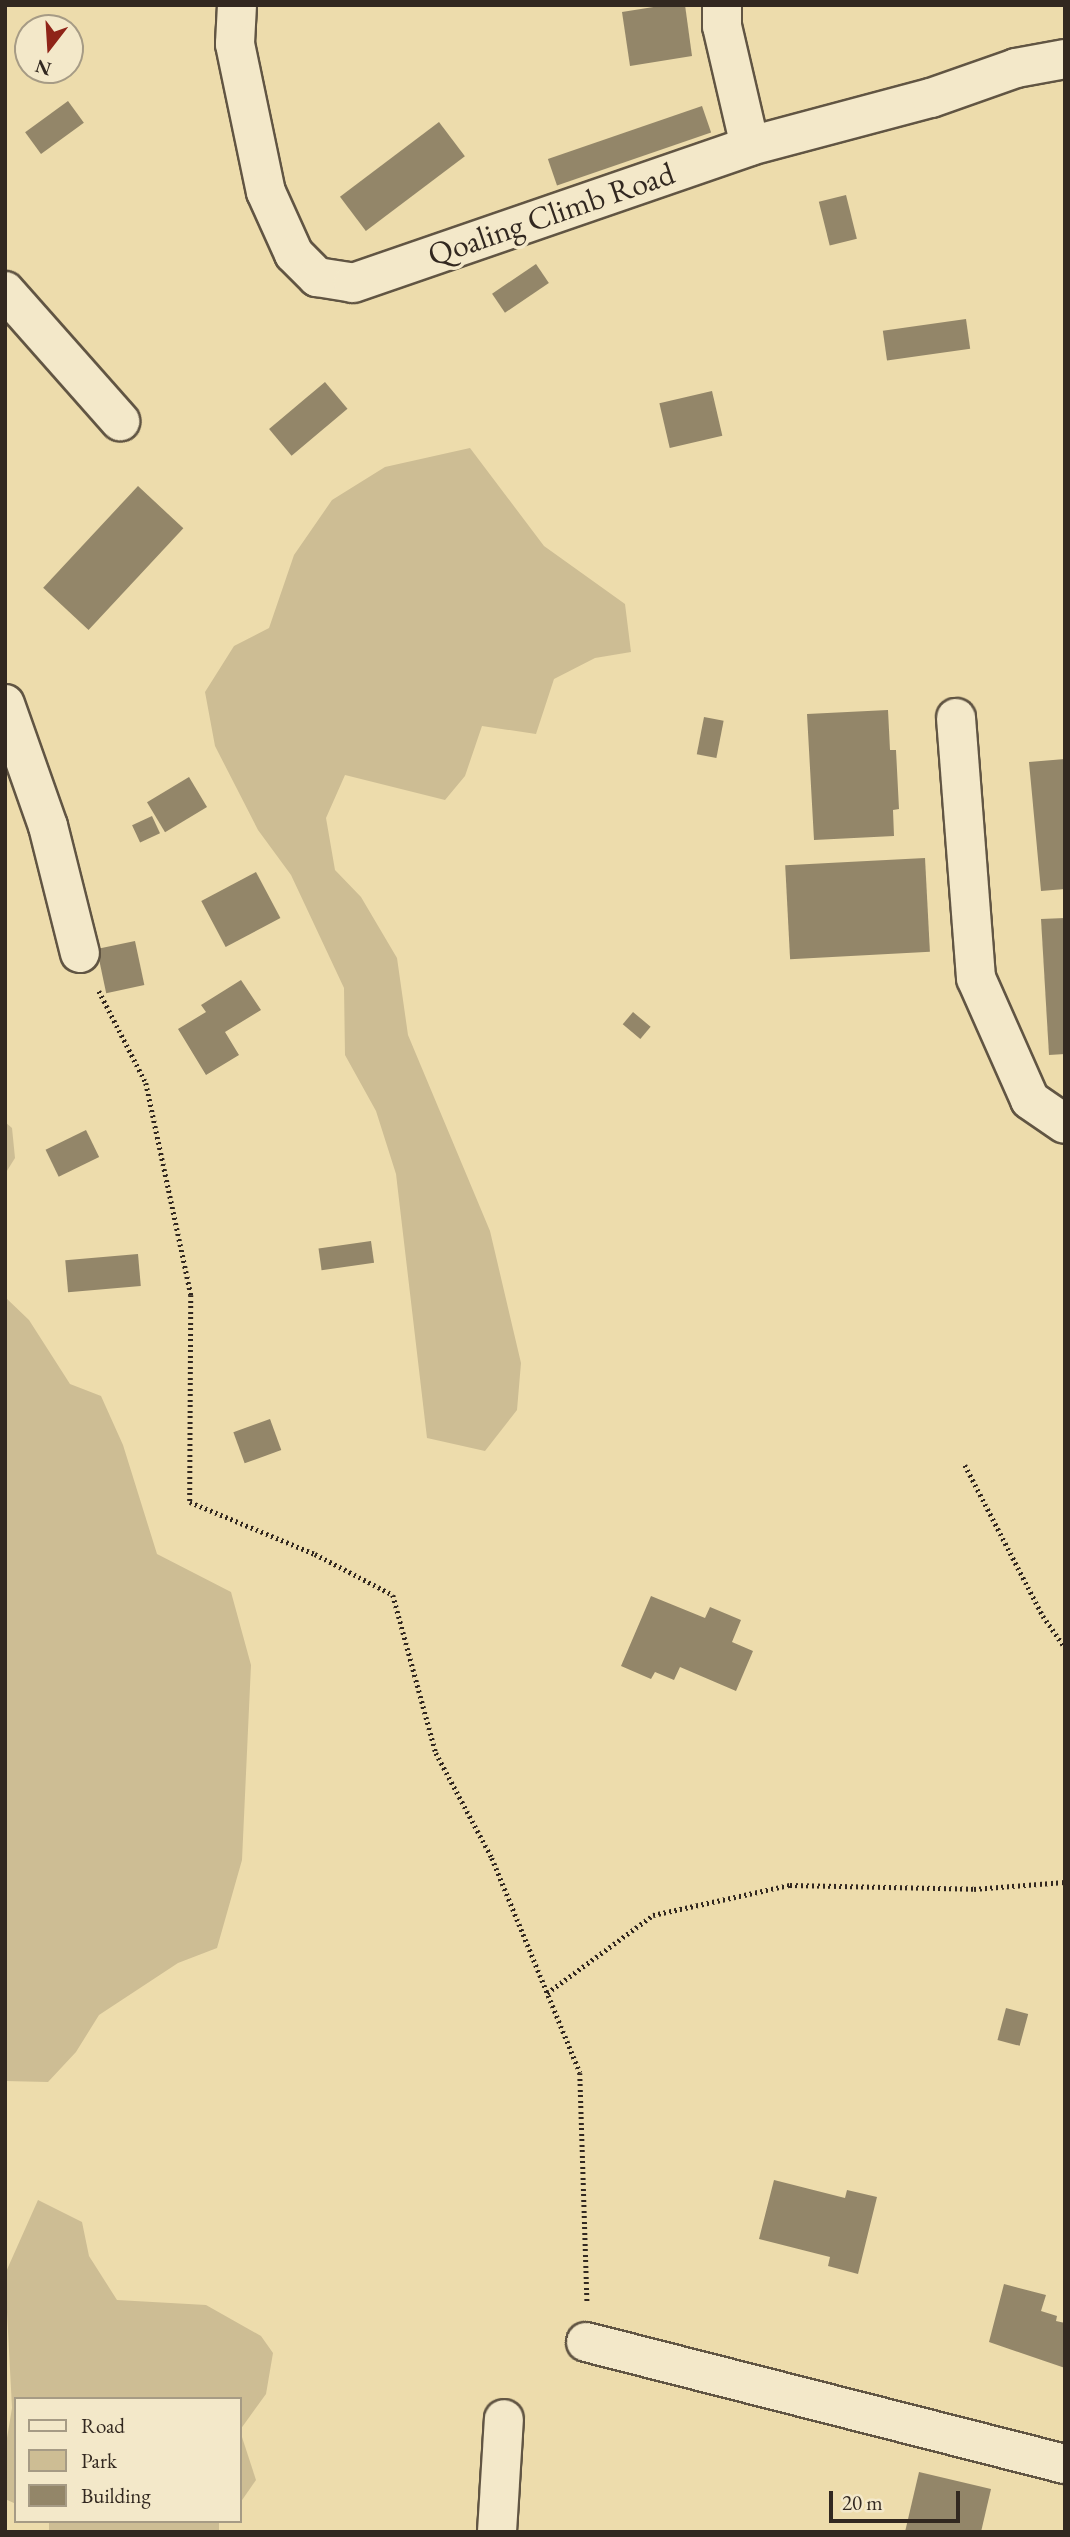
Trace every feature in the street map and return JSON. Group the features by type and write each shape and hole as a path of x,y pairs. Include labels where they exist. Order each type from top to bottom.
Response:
{"street":[{"name":"Qoaling Climb Road","path":"237,5 235,44 266,192 294,254 317,277 353,283 750,146 931,98 1016,68 1065,59"},
{"path":"722,5 722,26 750,146"},
{"path":"5,291 120,421"},
{"path":"5,704 48,826 80,953"},
{"path":"956,718 976,978 1030,1100 1065,1124"},
{"path":"586,2342 1065,2464"},
{"path":"497,2532 504,2420"}],"path":[{"path":"80,953 146,1083 191,1295 190,1502 315,1554 393,1595 436,1753 492,1858 580,2073 588,2231 586,2342"},
{"path":"965,1465 1043,1616 1065,1647"},
{"path":"547,1993 653,1915 790,1885 974,1889 1065,1882"}],"green space":[{"path":"470,448 544,546 625,604 631,652 595,658 554,679 536,734 482,726 465,776 445,800 345,775 326,818 335,870 361,897 397,958 408,1035 490,1231 521,1363 517,1410 485,1451 427,1438 396,1174 376,1111 345,1055 344,988 291,875 258,830 215,746 205,692 234,646 269,628 294,555 332,500 385,467"},
{"path":"5,1122 12,1128 15,1158 5,1174"},
{"path":"5,1297 29,1320 70,1384 101,1396 123,1445 157,1554 231,1592 251,1665 242,1860 217,1948 178,1963 99,2015 76,2052 48,2082 5,2081"},
{"path":"38,2200 82,2222 89,2256 117,2300 206,2305 261,2336 273,2353 266,2394 242,2427 242,2397 14,2397 14,2503 5,2499 5,2450 12,2408 5,2274"},
{"path":"242,2437 256,2480 242,2500"},
{"path":"49,2523 219,2523 219,2532 49,2532"}],"building":[{"path":"685,5 692,56 630,66 622,12"},
{"path":"68,101 84,123 41,154 25,132"},
{"path":"702,106 711,132 557,186 548,159"},
{"path":"439,122 465,156 366,231 340,197"},
{"path":"846,195 857,239 830,245 819,202"},
{"path":"536,264 549,283 505,313 492,294"},
{"path":"966,319 970,349 887,360 883,331"},
{"path":"325,382 347,409 292,456 269,429"},
{"path":"712,391 722,436 670,448 659,403"},
{"path":"138,486 183,528 89,630 43,588"},
{"path":"888,710 890,750 896,750 899,809 893,810 894,836 814,840 807,714"},
{"path":"704,717 724,721 716,758 697,754"},
{"path":"1065,759 1065,889 1041,891 1029,762"},
{"path":"189,777 207,807 165,832 147,802"},
{"path":"152,816 160,833 140,843 132,825"},
{"path":"925,858 930,952 790,959 785,865"},
{"path":"256,872 280,918 226,947 201,901"},
{"path":"1065,918 1065,1054 1049,1055 1041,919"},
{"path":"135,941 144,985 106,993 97,949"},
{"path":"241,980 261,1010 225,1032 239,1055 206,1075 178,1029 206,1012 201,1005"},
{"path":"633,1012 651,1027 640,1039 623,1024"},
{"path":"86,1130 99,1157 59,1177 46,1150"},
{"path":"371,1241 374,1263 322,1270 319,1248"},
{"path":"138,1254 141,1286 68,1292 65,1260"},
{"path":"270,1419 281,1450 245,1463 233,1432"},
{"path":"651,1596 705,1618 710,1607 741,1620 732,1642 753,1651 736,1691 680,1667 674,1680 655,1672 651,1679 621,1666"},
{"path":"1006,2008 1028,2014 1020,2046 997,2040"},
{"path":"774,2180 845,2198 847,2190 877,2197 858,2274 828,2266 830,2257 759,2239"},
{"path":"1004,2284 1046,2295 1041,2311 1057,2316 1056,2321 1065,2323 1065,2368 989,2342"},
{"path":"919,2472 991,2489 981,2532 905,2532"}]}
